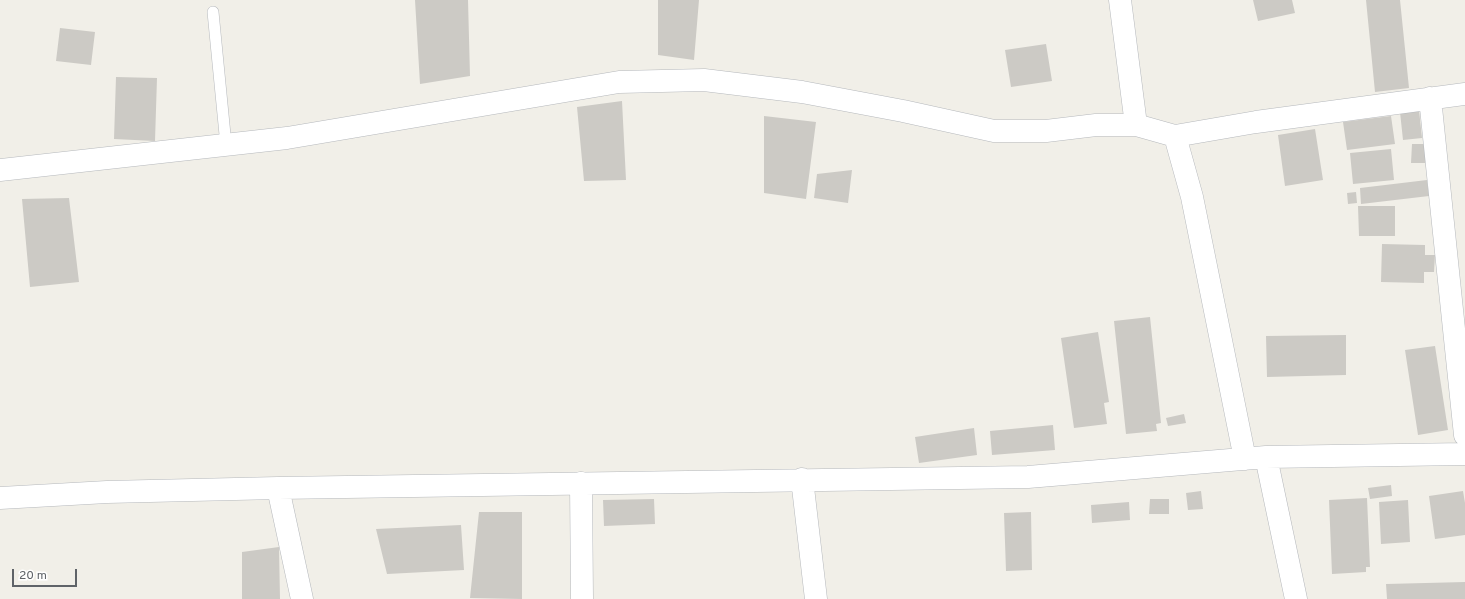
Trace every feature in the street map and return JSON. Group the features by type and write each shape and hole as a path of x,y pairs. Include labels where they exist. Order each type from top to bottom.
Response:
{"street":[{"path":"1120,0 1136,124"},
{"path":"0,170 287,138 619,82 704,80 802,92 903,111 994,131 1046,130 1096,124 1136,124 1175,136 1256,122 1465,94"},
{"path":"1430,98 1465,435"},
{"path":"1175,136 1192,197 1244,459"},
{"path":"0,498 115,492 278,488 802,479 1028,477 1266,457 1465,454"},
{"path":"1266,457 1296,599"},
{"path":"802,479 816,599"},
{"path":"581,483 582,599"},
{"path":"278,488 302,599"}],"lane":[{"path":"213,12 226,145"}],"building":[{"path":"415,0 468,0 470,76 420,84"},
{"path":"658,0 699,0 694,60 658,55"},
{"path":"1253,0 1292,0 1295,13 1258,21"},
{"path":"1366,0 1400,0 1409,88 1375,92"},
{"path":"60,28 95,32 91,65 56,61"},
{"path":"1046,44 1052,81 1011,87 1005,50"},
{"path":"116,77 157,78 155,141 114,139"},
{"path":"622,101 626,180 584,181 577,107"},
{"path":"1419,110 1422,138 1403,140 1400,112"},
{"path":"764,116 816,122 806,199 764,193"},
{"path":"1391,116 1395,144 1347,150 1343,122"},
{"path":"1315,129 1323,180 1285,186 1278,135"},
{"path":"1412,144 1425,144 1425,163 1411,163"},
{"path":"1391,149 1394,180 1353,184 1350,153"},
{"path":"852,170 848,203 814,198 817,174"},
{"path":"1427,180 1429,196 1361,204 1360,188"},
{"path":"1356,192 1357,203 1348,204 1347,193"},
{"path":"69,198 79,282 30,287 22,199"},
{"path":"1358,206 1395,206 1395,236 1359,236"},
{"path":"1382,244 1425,245 1425,255 1435,255 1434,272 1424,272 1424,283 1381,282"},
{"path":"1150,317 1161,423 1156,424 1157,431 1126,434 1114,321"},
{"path":"1098,332 1109,402 1104,403 1107,424 1074,428 1061,338"},
{"path":"1346,335 1346,375 1267,377 1266,336"},
{"path":"1435,346 1448,430 1418,435 1405,350"},
{"path":"1184,414 1186,423 1168,426 1166,418"},
{"path":"1053,425 1055,450 992,455 990,431"},
{"path":"974,428 977,455 919,463 915,437"},
{"path":"1391,485 1392,496 1370,499 1368,488"},
{"path":"1201,491 1203,509 1188,510 1186,493"},
{"path":"1463,491 1465,503 1465,535 1435,539 1429,496"},
{"path":"1367,498 1370,567 1366,567 1366,572 1332,574 1329,500"},
{"path":"654,499 655,524 604,526 603,500"},
{"path":"1150,499 1169,499 1169,514 1149,514"},
{"path":"1408,500 1410,542 1381,544 1379,502"},
{"path":"1129,502 1130,520 1092,523 1091,505"},
{"path":"479,512 522,512 522,599 470,598"},
{"path":"1031,512 1032,570 1006,571 1004,513"},
{"path":"461,525 464,570 387,574 376,529"},
{"path":"279,547 280,599 242,599 242,552"},
{"path":"1465,582 1465,599 1387,599 1386,584"}]}
